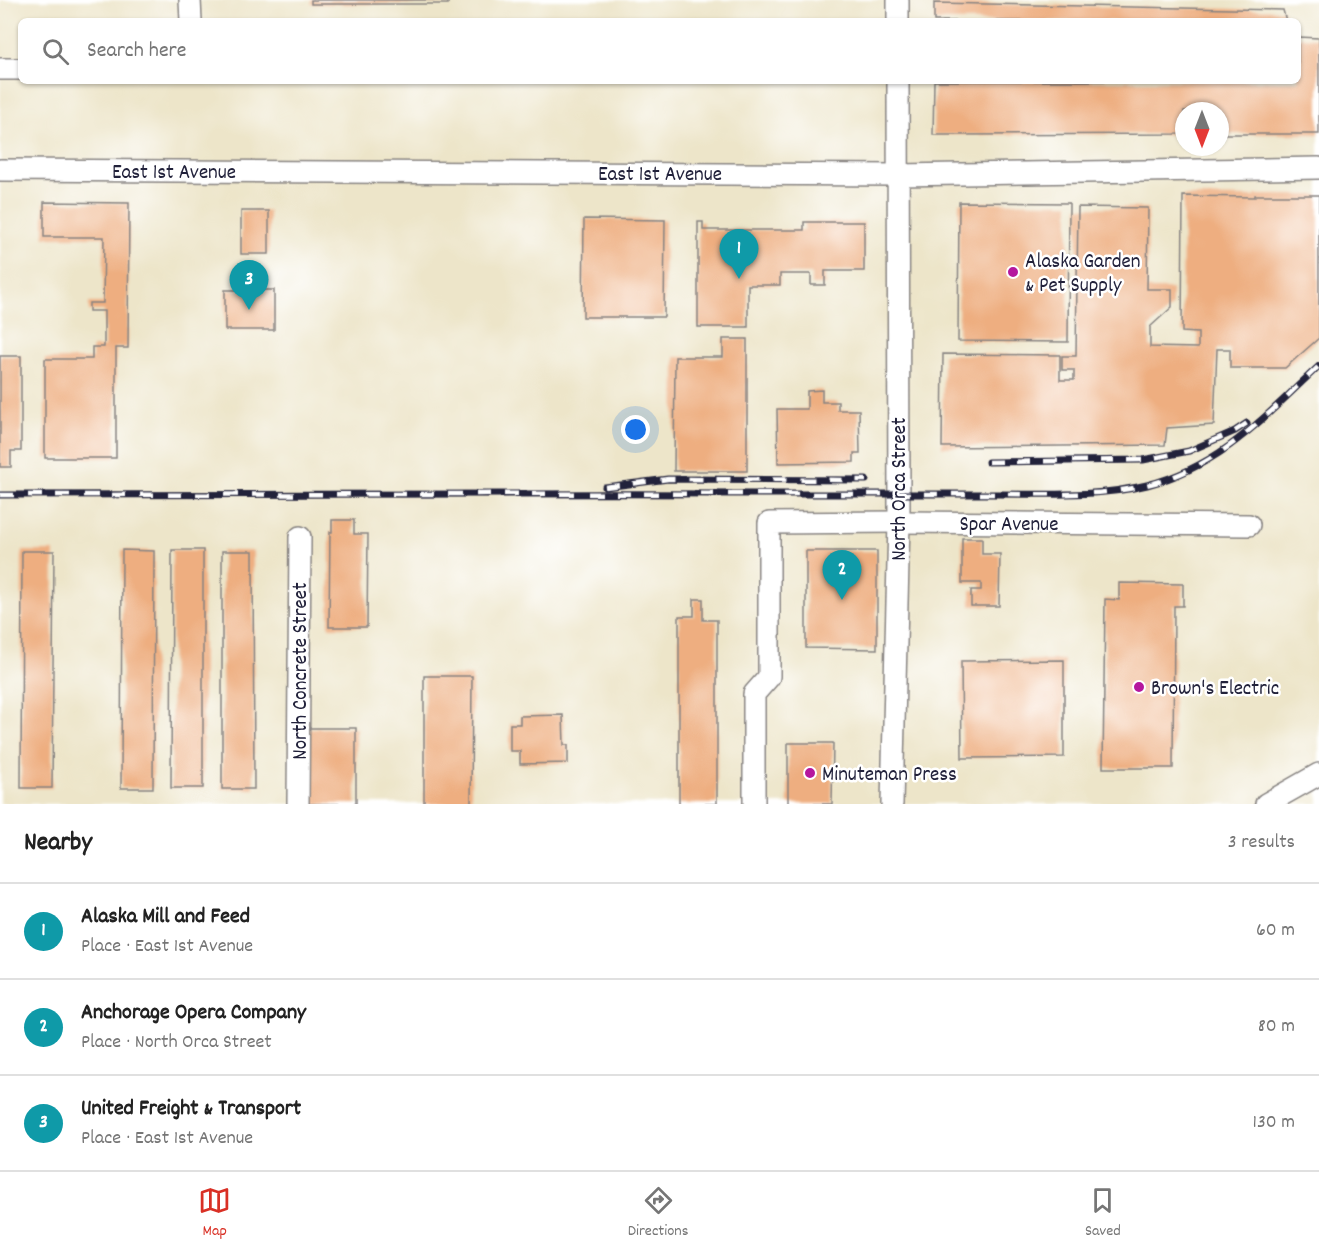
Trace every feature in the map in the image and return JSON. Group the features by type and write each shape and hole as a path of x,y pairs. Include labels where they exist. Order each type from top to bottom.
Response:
{"street":[{"path":"190,0 191,18"},
{"path":"898,0 898,18"},
{"path":"0,69 18,69"},
{"name":"North Orca Street","path":"892,804 899,522 898,84"},
{"name":"East 1st Avenue","path":"0,170 898,175 1319,168"},
{"name":"Spar Avenue","path":"754,804 754,694 769,677 769,523 1249,525"},
{"name":"North Concrete Street","path":"298,804 300,537"},
{"path":"1266,804 1319,774"}],"building":[{"path":"311,0 448,0 448,4 311,4"},
{"path":"934,3 1283,10 1285,18 934,18"},
{"path":"1301,37 1319,38 1319,134 1229,134 1229,102 1175,102 1175,134 933,135 934,84 1301,84"},
{"path":"1255,195 1319,195 1319,338 1285,368 1230,368 1230,349 1217,349 1214,425 1167,428 1165,445 942,447 943,354 1060,355 1060,380 1074,380 1074,370 1062,370 1062,356 1076,356 1078,207 1148,208 1147,289 1172,289 1172,307 1150,327 1150,347 1198,348 1198,333 1182,332 1183,196 1255,197"},
{"path":"44,202 129,203 128,348 116,348 116,458 45,458 45,359 92,359 92,347 104,347 104,311 89,311 89,303 103,303 104,237 44,237"},
{"name":"Alaska Garden & Pet Supply","path":"959,202 1069,203 1068,342 958,341"},
{"path":"241,211 269,211 269,254 241,254"},
{"path":"584,219 665,220 664,317 583,317"},
{"path":"698,222 703,222 703,230 804,230 804,222 864,222 864,271 825,271 825,285 811,285 811,274 780,274 780,285 748,285 748,327 698,327"},
{"path":"225,290 274,290 274,330 225,330"},
{"path":"723,339 747,339 747,471 674,471 675,357 723,357"},
{"path":"0,356 21,356 21,451 11,451 11,467 0,467"},
{"path":"822,390 822,402 838,402 838,410 859,410 860,453 854,453 854,462 778,463 777,409 807,409 807,391"},
{"path":"332,520 354,520 354,534 368,534 367,627 329,627"},
{"path":"962,538 982,538 982,554 1000,554 999,606 971,606 971,590 981,590 981,583 962,583"},
{"path":"122,550 154,551 153,788 121,788"},
{"path":"172,550 203,550 203,788 171,788"},
{"path":"22,551 54,551 52,788 21,788"},
{"path":"222,551 253,551 254,789 222,789"},
{"path":"806,551 877,551 877,649 806,648"},
{"name":"Brown's Electric","path":"1119,583 1183,584 1183,606 1174,606 1173,768 1103,768 1105,599 1119,600"},
{"path":"694,599 703,599 703,620 717,620 717,804 679,804 679,616 694,616"},
{"path":"1064,660 1064,757 962,758 961,661"},
{"path":"424,676 472,676 471,804 424,804"},
{"path":"563,715 564,745 568,745 568,763 520,764 520,751 510,751 510,724 520,724 520,716"},
{"path":"301,728 356,728 356,804 302,804"},
{"name":"Minuteman Press","path":"788,743 833,743 832,804 788,804"}],"railway":[{"path":"0,495 1092,493 1147,485 1198,465 1220,452 1261,421 1319,366"},
{"path":"988,462 1143,460 1189,451 1235,431 1247,423"},
{"path":"605,487 668,479 866,480"}],"place":[{"name":"Alaska Garden & Pet Supply","path":"1013,272"},
{"name":"Alaska Mill and Feed","path":"739,279"},
{"name":"United Freight & Transport","path":"249,310"},
{"name":"Anchorage Opera Company","path":"842,600"},
{"name":"Brown's Electric","path":"1139,687"},
{"name":"Minuteman Press","path":"810,773"}]}
